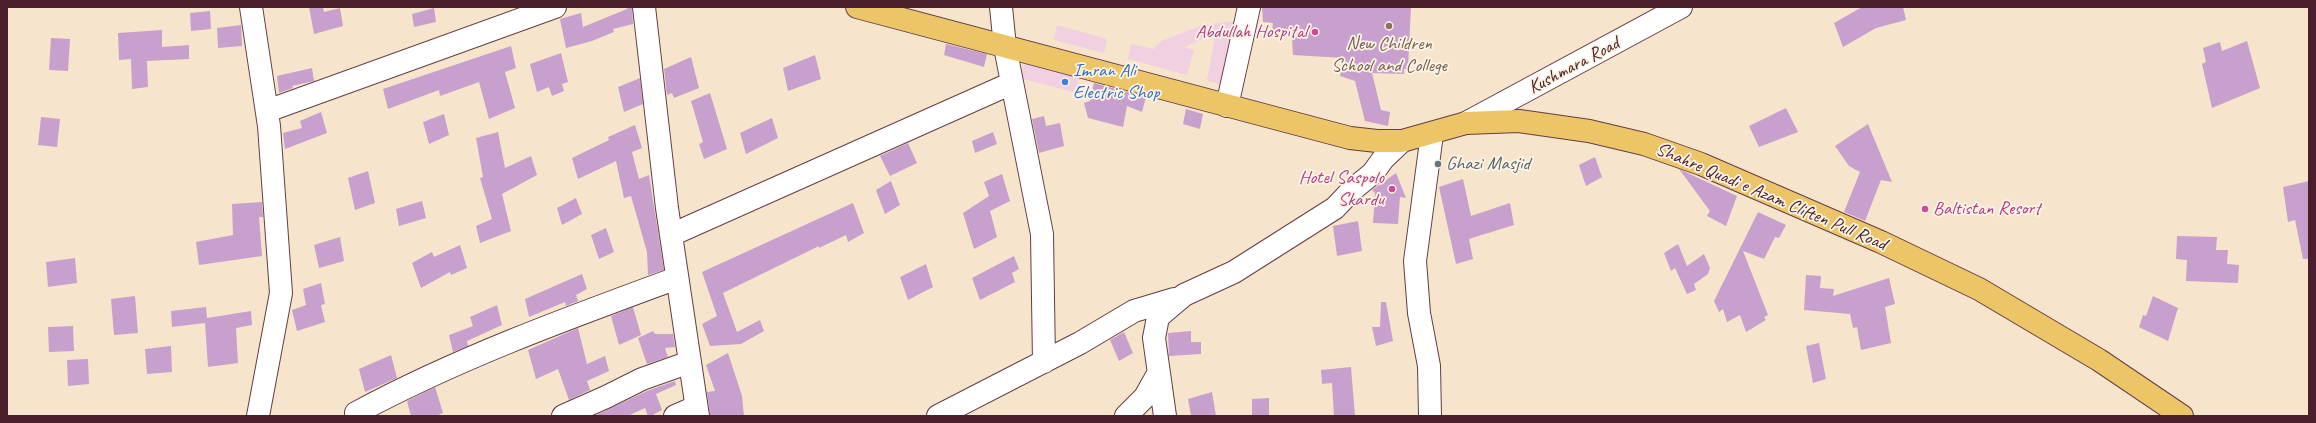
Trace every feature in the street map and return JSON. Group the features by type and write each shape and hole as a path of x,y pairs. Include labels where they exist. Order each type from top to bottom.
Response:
{"highway":[{"name":"Shahre Quadi e Azam Cliften Pull Road","path":"857,7 1350,138 1377,141 1402,141 1432,134 1466,123 1519,121 1552,124 1644,144 1701,164 1881,242 1979,289 2099,360 2182,416"}],"street":[{"path":"251,7 267,111 281,293 258,416"},
{"path":"267,111 555,7"},
{"path":"644,7 671,235 697,412 675,416"},
{"path":"1001,7 1005,47 1042,234 1044,362"},
{"path":"1227,106 1249,7"},
{"name":"Kushmara Road","path":"1466,123 1681,7"},
{"path":"671,235 1012,83"},
{"path":"1430,416 1429,366 1419,313 1415,249 1432,134"},
{"path":"938,416 1044,362 1134,311 1184,295 1234,272 1335,208 1352,190 1373,173 1383,159 1402,141"},
{"path":"356,413 395,392 477,355 677,278"},
{"path":"1165,416 1158,374 1154,326 1158,317 1184,295"},
{"path":"563,416 642,379 690,362"},
{"path":"1126,416 1145,397 1158,374"}],"shaded area":[{"path":"1235,21 1223,86 1207,80 1215,37 1205,38 1184,47 1194,50 1187,75 1128,59 1131,44 1155,49 1156,45 1164,40 1202,25"},
{"path":"1057,25 1107,39 1104,53 1054,40"},
{"path":"1024,62 1079,77 1076,93 1020,78"}],"building":[{"path":"309,7 323,7 324,12 340,8 343,26 314,34"},
{"path":"627,7 632,7 633,24 613,29 614,32 592,41 566,48 560,19 581,13 583,27 627,9"},
{"path":"1262,7 1411,7 1408,69 1404,69 1404,74 1372,73 1381,110 1390,112 1388,126 1365,121 1355,81 1340,76 1344,58 1293,55 1292,39 1285,33 1272,31 1273,23 1263,22"},
{"path":"1862,7 1903,7 1906,20 1876,28 1843,47 1834,23"},
{"path":"434,8 436,22 414,27 412,14"},
{"path":"210,11 211,29 191,31 190,13"},
{"path":"241,25 242,46 218,48 217,28"},
{"path":"162,30 162,47 189,45 189,59 147,61 148,87 132,89 131,59 119,60 118,33"},
{"path":"51,38 70,39 68,71 49,70"},
{"path":"2247,41 2260,88 2212,108 2202,64 2206,62 2203,48 2220,42 2222,51"},
{"path":"946,44 987,54 984,67 944,55"},
{"path":"511,46 516,68 505,72 515,108 489,119 479,82 440,96 439,90 388,109 383,89"},
{"path":"561,53 568,82 562,84 564,91 552,96 549,87 537,92 530,64"},
{"path":"815,55 821,79 788,91 783,68"},
{"path":"691,57 699,88 674,98 672,93 667,95 664,69"},
{"path":"312,68 314,81 292,86 293,88 279,93 277,76"},
{"path":"640,78 643,104 624,112 618,87"},
{"path":"1094,83 1146,97 1142,112 1127,106 1123,127 1088,118 1084,103 1090,101"},
{"path":"710,93 727,149 704,159 699,144 703,142 691,101"},
{"path":"1786,108 1798,132 1759,147 1749,126"},
{"path":"1186,109 1203,114 1200,129 1183,124"},
{"path":"321,112 327,133 285,149 283,133 302,128 300,121"},
{"path":"444,114 449,135 429,144 423,122"},
{"path":"1044,116 1046,126 1060,123 1064,146 1039,153 1032,119"},
{"path":"41,117 60,119 57,147 38,145"},
{"path":"772,118 778,138 746,154 740,133"},
{"path":"1868,124 1892,182 1881,180 1865,221 1844,212 1860,172 1849,166 1835,146"},
{"path":"635,125 642,148 632,152 639,179 649,175 664,270 648,275 647,252 631,196 624,198 616,161 578,179 572,158 609,140 608,137"},
{"path":"498,132 505,168 531,156 537,175 502,194 511,231 480,243 476,226 492,219 480,178 483,177 476,138"},
{"path":"993,132 997,144 975,153 972,141"},
{"path":"908,143 917,163 890,176 880,156"},
{"path":"1595,157 1602,177 1586,186 1579,165"},
{"path":"1679,169 1737,196 1726,226 1707,216 1710,211"},
{"path":"368,171 375,203 355,210 348,178"},
{"path":"1396,173 1406,198 1400,197 1398,224 1373,223 1375,193 1372,190"},
{"path":"1002,174 1010,201 990,211 997,237 974,249 963,213 989,196 984,182"},
{"path":"1463,179 1471,216 1510,203 1514,225 1469,239 1473,259 1456,264 1439,187"},
{"path":"891,181 900,205 885,214 876,190"},
{"path":"2309,181 2309,259 2303,259 2295,220 2288,222 2283,187"},
{"path":"576,198 582,214 562,225 557,208"},
{"path":"422,201 426,218 399,226 396,209"},
{"path":"262,202 263,217 259,217 262,256 199,265 196,242 233,235 232,204"},
{"path":"853,203 864,233 848,242 846,235 819,248 819,246 723,293 737,332 760,320 764,331 741,344 710,346 702,324 717,316 702,272"},
{"path":"1758,212 1786,225 1779,238 1775,237 1764,259 1743,251 1768,315 1764,317 1766,320 1746,332 1740,315 1727,322 1723,309 1719,312 1714,301"},
{"path":"1358,221 1362,251 1337,256 1333,226"},
{"path":"606,228 614,252 599,259 591,235"},
{"path":"2177,236 2217,237 2216,250 2228,250 2227,264 2239,265 2238,283 2186,281 2187,260 2176,259"},
{"path":"340,237 344,261 319,268 314,245"},
{"path":"1678,244 1687,266 1704,254 1710,268 1708,274 1694,284 1696,290 1687,294 1675,268 1671,271 1664,253"},
{"path":"460,245 467,268 451,275 450,272 421,288 412,263 432,252 434,257"},
{"path":"1014,256 1019,269 1012,273 1015,282 980,300 972,278"},
{"path":"75,258 77,283 48,287 46,262"},
{"path":"926,264 933,287 908,300 900,277"},
{"path":"582,274 587,289 576,295 578,301 566,306 565,302 529,317 525,299"},
{"path":"1806,275 1821,276 1820,288 1834,289 1833,296 1889,278 1895,304 1885,307 1891,343 1861,350 1857,327 1853,328 1850,314 1804,310"},
{"path":"321,283 325,304 321,305 325,322 297,331 292,310 306,305 303,289"},
{"path":"135,296 138,333 114,335 111,299"},
{"path":"2153,296 2178,308 2168,341 2139,327 2143,315 2146,316"},
{"path":"1381,302 1386,302 1393,341 1376,346 1372,327 1380,327"},
{"path":"497,305 502,325 467,341 468,346 453,352 449,335 473,326 470,317"},
{"path":"206,307 207,318 251,311 252,325 236,328 238,363 208,367 205,323 172,327 171,311"},
{"path":"633,307 641,335 619,345 611,316"},
{"path":"73,326 74,351 49,352 48,327"},
{"path":"578,328 587,364 605,356 609,371 587,381 590,390 569,400 558,369 536,379 528,350"},
{"path":"653,331 655,334 673,334 675,347 665,348 668,357 647,364 638,338"},
{"path":"1191,331 1191,342 1201,342 1201,354 1169,356 1168,333"},
{"path":"1124,332 1133,353 1119,361 1110,340"},
{"path":"1819,343 1826,379 1813,383 1806,346"},
{"path":"171,346 172,372 147,374 145,349"},
{"path":"728,353 742,396 744,416 710,416 707,392 715,391 706,365"},
{"path":"391,355 397,378 365,392 359,369"},
{"path":"88,359 89,384 68,386 67,360"},
{"path":"1351,367 1355,416 1334,416 1332,383 1322,384 1321,370"},
{"path":"675,381 676,385 656,394 662,410 651,416 648,416 645,408 628,416 594,416 647,391"},
{"path":"435,387 443,413 436,416 411,416 407,401"},
{"path":"1212,392 1216,416 1191,416 1188,399"},
{"path":"1269,398 1269,416 1252,416 1252,399"}],"place":[{"name":"New Children School and College","path":"1389,26"},
{"name":"Abdullah Hospital","path":"1315,32"},
{"name":"Imran Ali Electric Shop","path":"1065,82"},
{"name":"Ghazi Masjid","path":"1438,164"},
{"name":"Hotel Saspolo Skardu","path":"1392,189"},
{"name":"Baltistan Resort","path":"1925,209"}]}
